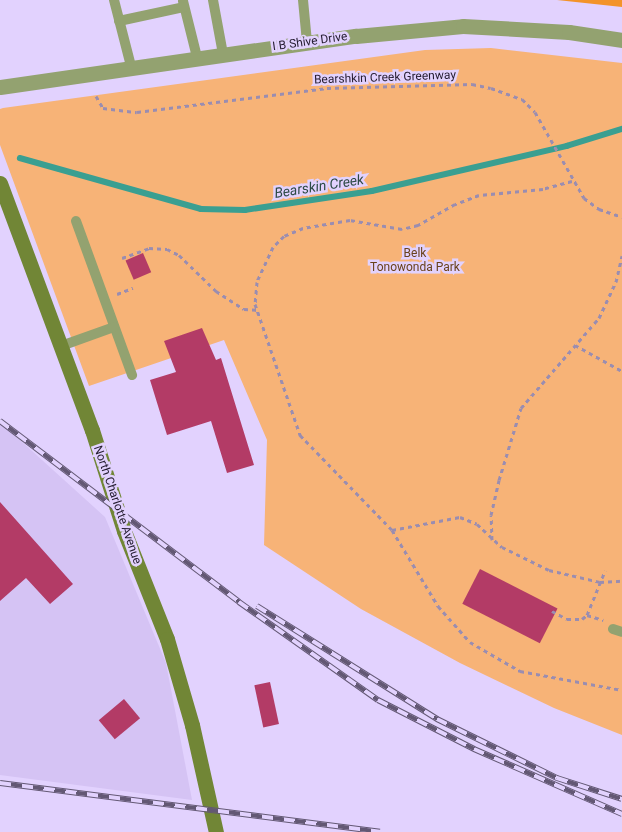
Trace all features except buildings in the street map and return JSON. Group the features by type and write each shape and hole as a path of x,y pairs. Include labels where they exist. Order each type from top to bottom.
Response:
{"main road":[{"name":"North Charlotte Avenue","path":"0,183 60,346 124,530 167,639 192,725 216,832"}],"street":[{"name":"I B Shive Drive","path":"0,87 131,66 307,42 463,26 518,28 622,40"}],"lane":[{"path":"114,0 131,66"},
{"path":"213,0 223,54"},
{"path":"303,0 307,42"},
{"path":"119,21 183,3 197,57"},
{"path":"76,221 132,375"},
{"path":"60,346 114,326"}],"path":[{"name":"Bearshkin Creek Greenway","path":"96,96 103,108 137,112 327,88 472,84 507,92 522,99 535,112 564,168 584,198 599,209 622,216"},
{"path":"572,181 543,189 479,194 455,204 418,225 402,229 350,220 303,228 284,236 273,247 257,282 256,310 300,435 392,530 438,606 470,642 520,670 622,690"},
{"path":"122,258 149,248 167,249 179,255 216,291 244,309 256,310"},
{"path":"492,540 491,515 499,480 521,408 576,346 607,305 622,256"},
{"path":"576,346 622,371"},
{"path":"392,530 460,517 477,524 492,540 549,570 600,582 622,581"},
{"path":"552,611 568,619 582,619 587,615 605,571"}],"shaded area":[{"path":"557,0 622,0 622,7"},
{"path":"0,422 105,517 166,663 192,800 0,775"}],"green space":[{"name":"Belk Tonowonda Park","path":"491,48 622,63 622,735 554,708 460,663 361,609 264,545 267,440 224,340 89,386 0,145 0,109 3,108 425,50"}],"waterway":[{"name":"Bearskin Creek","path":"20,158 201,209 245,210 372,191 567,146 622,129"}],"railway":[{"path":"0,421 239,602 378,700 474,749 622,814"},
{"path":"257,606 437,719 557,778 622,799"},
{"path":"0,783 380,832"}]}
